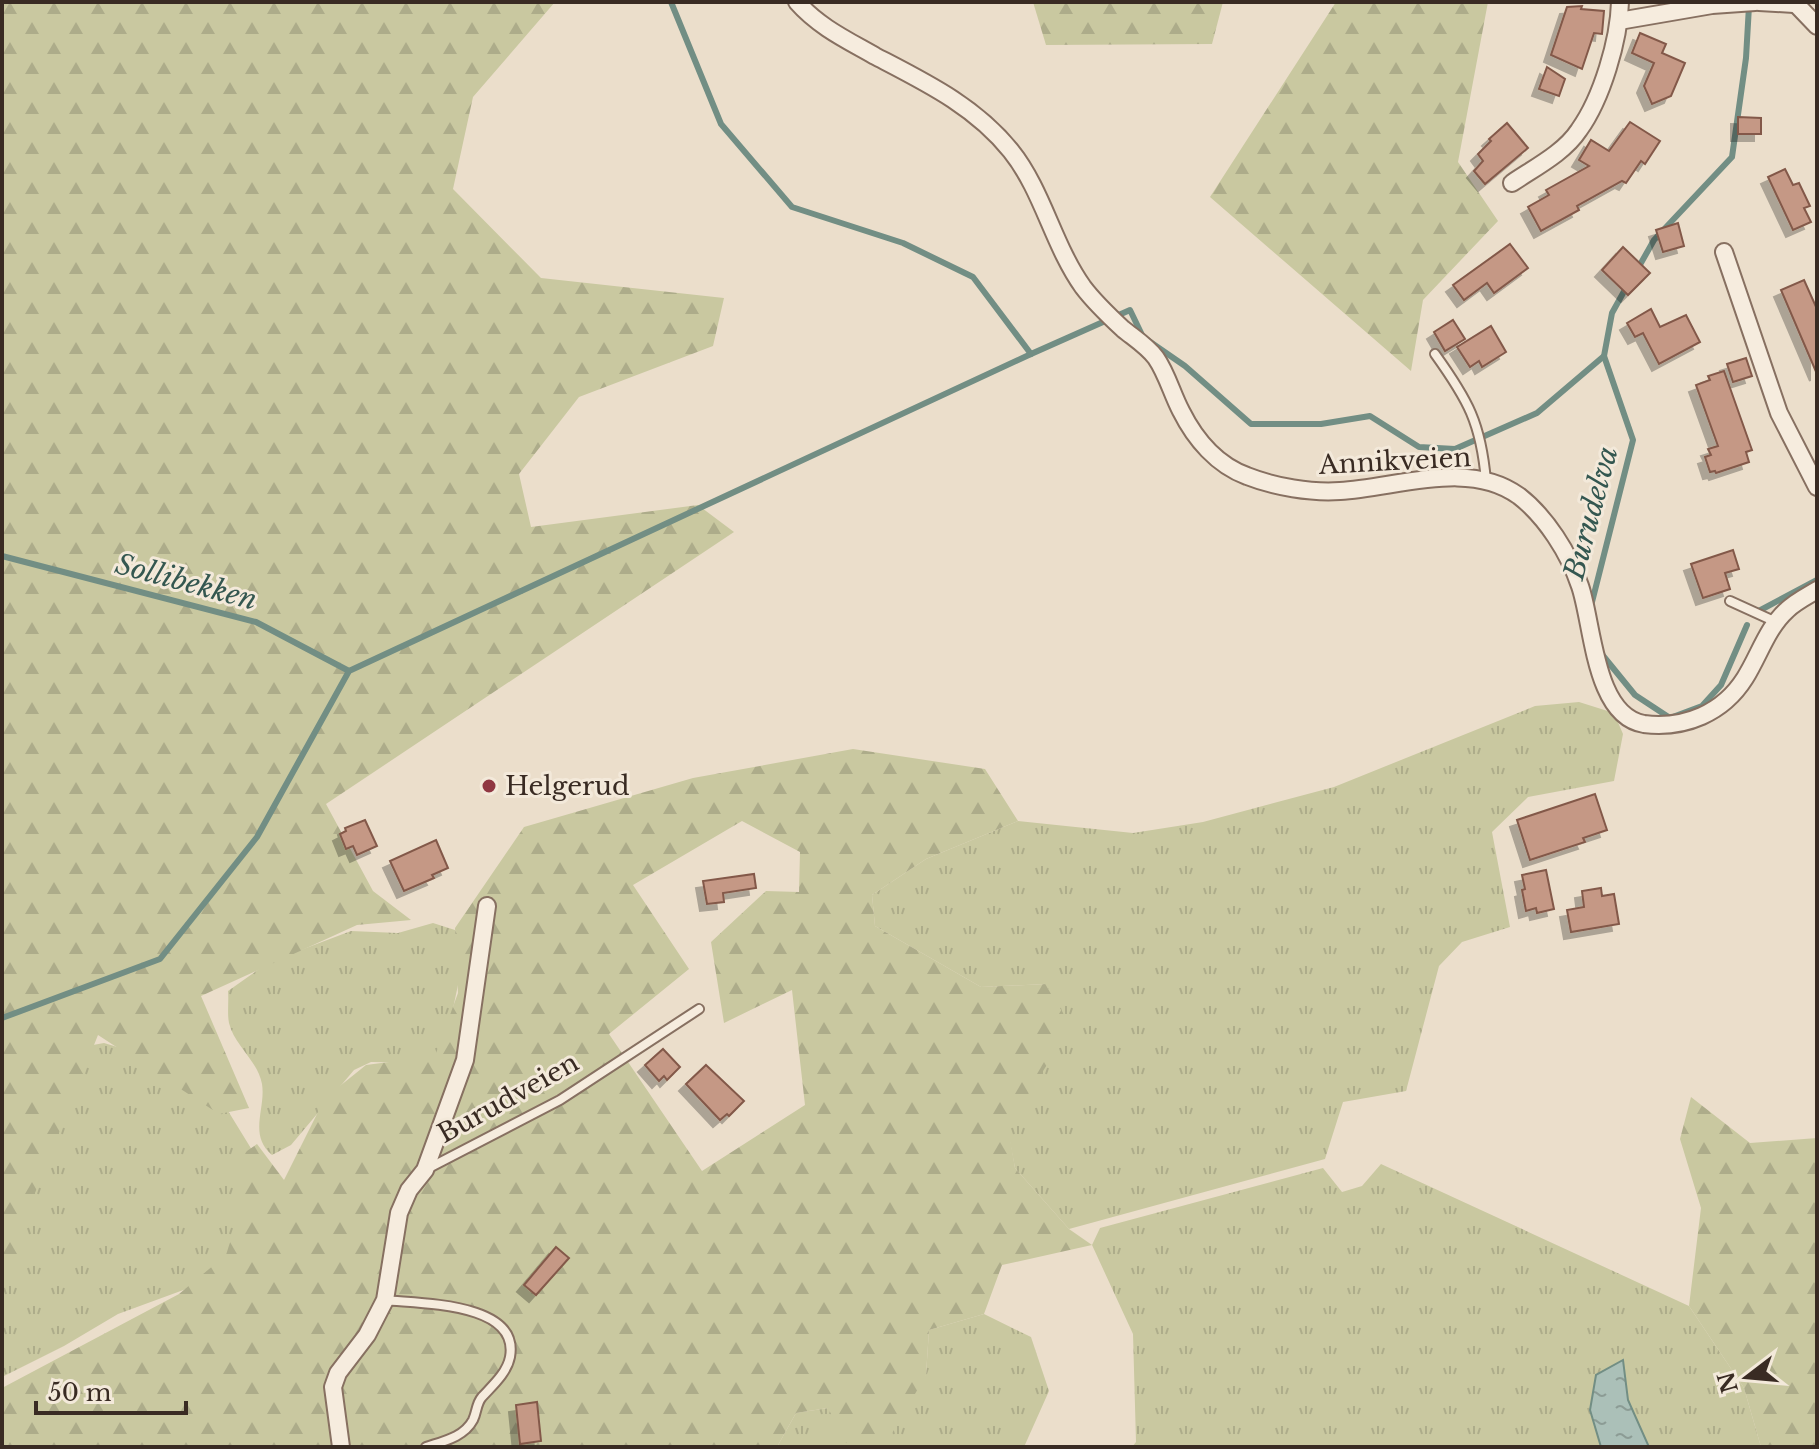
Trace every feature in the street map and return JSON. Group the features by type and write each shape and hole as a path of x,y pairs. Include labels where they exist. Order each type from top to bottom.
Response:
{"street":[{"name":"Annikveien","path":"797,2 833,33 946,93 993,130 1014,154 1029,179 1064,255 1082,285 1100,307 1154,356 1194,433 1215,458 1246,476 1292,488 1338,492 1440,479 1486,481 1520,497 1558,541 1572,566 1581,588 1603,681 1615,705 1626,716 1639,723 1664,725 1702,716 1720,706 1745,678 1785,611 1817,590"},
{"path":"1512,183 1563,147 1579,131 1599,93 1619,21 1620,2"},
{"path":"1619,21 1712,5 1757,2 1794,3 1817,26"},
{"path":"1724,252 1779,413 1817,487"},
{"name":"Burudveien","path":"341,1447 333,1387 338,1373 367,1335 385,1300 399,1213 409,1190 425,1170 465,1060 487,906"}],"lane":[{"path":"1435,354 1464,395 1477,427 1486,481"},
{"path":"1730,601 1776,622"},
{"name":"Burudveien","path":"425,1170 560,1100 699,1009"},
{"path":"385,1300 464,1310 493,1318 505,1329 509,1338 510,1358 498,1380 478,1401 475,1417 468,1428 454,1438 426,1447"}],"green space":[{"path":"2,2 555,2 473,97 453,189 541,278 724,298 713,346 579,397 519,474 531,527 698,505 734,532 326,804 373,891 411,920 357,925 201,996 249,1108 219,1114 98,1035 23,1223 22,1250 2,1266"},
{"path":"1033,2 1223,2 1212,44 1046,45"},
{"path":"1336,2 1488,2 1458,162 1498,221 1423,300 1411,371 1210,197"},
{"path":"1579,702 1614,713 1623,734 1614,781 1528,797 1492,832 1510,927 1462,942 1439,966 1406,1091 1343,1102 1325,1159 1069,1229 1015,1168 1007,1126 1046,984 981,987 875,926 872,895 926,859 1018,821 1133,833 1203,822 1334,787 1535,706"},
{"path":"853,749 985,769 1018,821 926,859 872,895 875,926 981,987 1046,984 1071,1027 1008,1126 1015,1168 1069,1229 1092,1245 1002,1265 984,1314 929,1330 926,1375 884,1447 846,1443 828,1408 796,1413 777,1447 2,1447 2,1388 179,1294 226,1255 238,1217 244,1153 257,1144 284,1180 325,1098 366,1065 435,1056 458,993 455,928 524,827 693,778","holes":["742,821 800,852 799,892 766,891 711,942 724,1023 792,990 805,1105 702,1171 609,1034 689,969 633,885"]},
{"path":"433,923 455,930 462,966 444,1051 428,1063 371,1062 354,1070 291,1145 272,1155 265,1147 259,1130 263,1093 260,1076 232,1031 228,1019 228,991 269,962 351,931 398,933"},
{"path":"104,1043 154,1058 225,1106 257,1158 249,1235 208,1281 118,1314 2,1377 2,1235 65,1050"},
{"path":"1691,1097 1750,1143 1817,1138 1817,1447 1761,1447 1744,1388 1689,1306 1701,1208 1680,1139"},
{"path":"1381,1164 1689,1306 1744,1388 1761,1447 1649,1447 1628,1400 1623,1361 1590,1410 1601,1447 1132,1447 1136,1442 1133,1334 1092,1245 1100,1228 1323,1168 1342,1192 1362,1186"},
{"path":"984,1314 1031,1337 1049,1391 1024,1447 777,1447 796,1413 828,1408 926,1375 929,1330"}],"water":[{"path":"1623,1360 1628,1400 1649,1447 1601,1447 1590,1410 1596,1375"}],"building":[{"path":"1582,6 1581,9 1604,11 1602,34 1594,33 1582,69 1551,55 1567,7"},
{"path":"1640,33 1666,44 1662,53 1685,63 1671,96 1652,104 1644,86 1654,63 1632,53"},
{"path":"1547,67 1565,79 1559,96 1539,89"},
{"path":"1738,117 1761,118 1761,134 1738,134"},
{"path":"1630,122 1660,141 1645,164 1641,161 1626,183 1622,181 1577,206 1579,210 1541,231 1528,207 1549,195 1546,190 1589,166 1579,160 1591,140 1609,151"},
{"path":"1507,123 1528,148 1485,184 1474,171 1483,161 1478,154"},
{"path":"1785,169 1793,185 1799,183 1810,206 1804,208 1811,222 1793,230 1768,177"},
{"path":"1678,223 1684,246 1663,252 1656,230"},
{"path":"1510,244 1528,268 1494,293 1487,283 1464,300 1453,285"},
{"path":"1623,247 1650,273 1628,295 1602,270"},
{"path":"1804,280 1817,309 1817,374 1781,290"},
{"path":"1651,309 1660,327 1686,315 1700,342 1659,364 1643,333 1635,337 1627,323"},
{"path":"1453,320 1465,339 1445,351 1434,332"},
{"path":"1491,326 1506,352 1482,367 1479,361 1470,367 1457,347"},
{"path":"1746,358 1752,376 1733,382 1727,364"},
{"path":"1724,371 1752,450 1746,452 1749,462 1716,473 1710,472 1705,457 1711,455 1708,449 1718,446 1696,385 1710,380 1708,376"},
{"path":"1733,550 1739,569 1725,573 1730,589 1703,598 1691,564"},
{"path":"1595,794 1607,830 1583,838 1585,842 1530,860 1517,820"},
{"path":"365,820 377,846 357,855 353,846 346,849 340,834 346,831 345,828"},
{"path":"436,840 448,868 404,891 390,861"},
{"path":"1546,870 1554,909 1537,913 1536,908 1526,911 1522,875"},
{"path":"754,874 756,888 723,893 724,902 707,904 703,881"},
{"path":"1601,888 1602,896 1614,894 1619,924 1571,932 1567,910 1584,907 1582,891"},
{"path":"663,1049 680,1067 667,1080 664,1076 659,1081 645,1065"},
{"path":"706,1065 744,1101 729,1116 727,1114 720,1120 686,1084"},
{"path":"556,1247 569,1258 536,1295 524,1285"},
{"path":"537,1402 541,1441 520,1444 516,1405"}],"waterway":[{"path":"671,2 721,124 792,207 903,243 973,277 1031,354"},
{"path":"1637,270 1654,240 1732,157 1746,58 1749,6"},
{"path":"2,1018 160,959 257,837 349,671 1031,354 1130,310 1143,337 1185,366 1251,424 1321,424 1370,416 1419,447 1455,449 1537,413 1604,356 1612,313 1627,286"},
{"name":"Burudelva","path":"1592,602 1633,440 1604,356"},
{"name":"Sollibekken","path":"2,556 256,622 349,671"},
{"name":"Burudelva","path":"1755,613 1817,580"},
{"name":"Burudelva","path":"1600,652 1635,695 1670,718 1702,706 1721,685 1747,625"}],"place":[{"name":"Helgerud","path":"489,786"}]}
